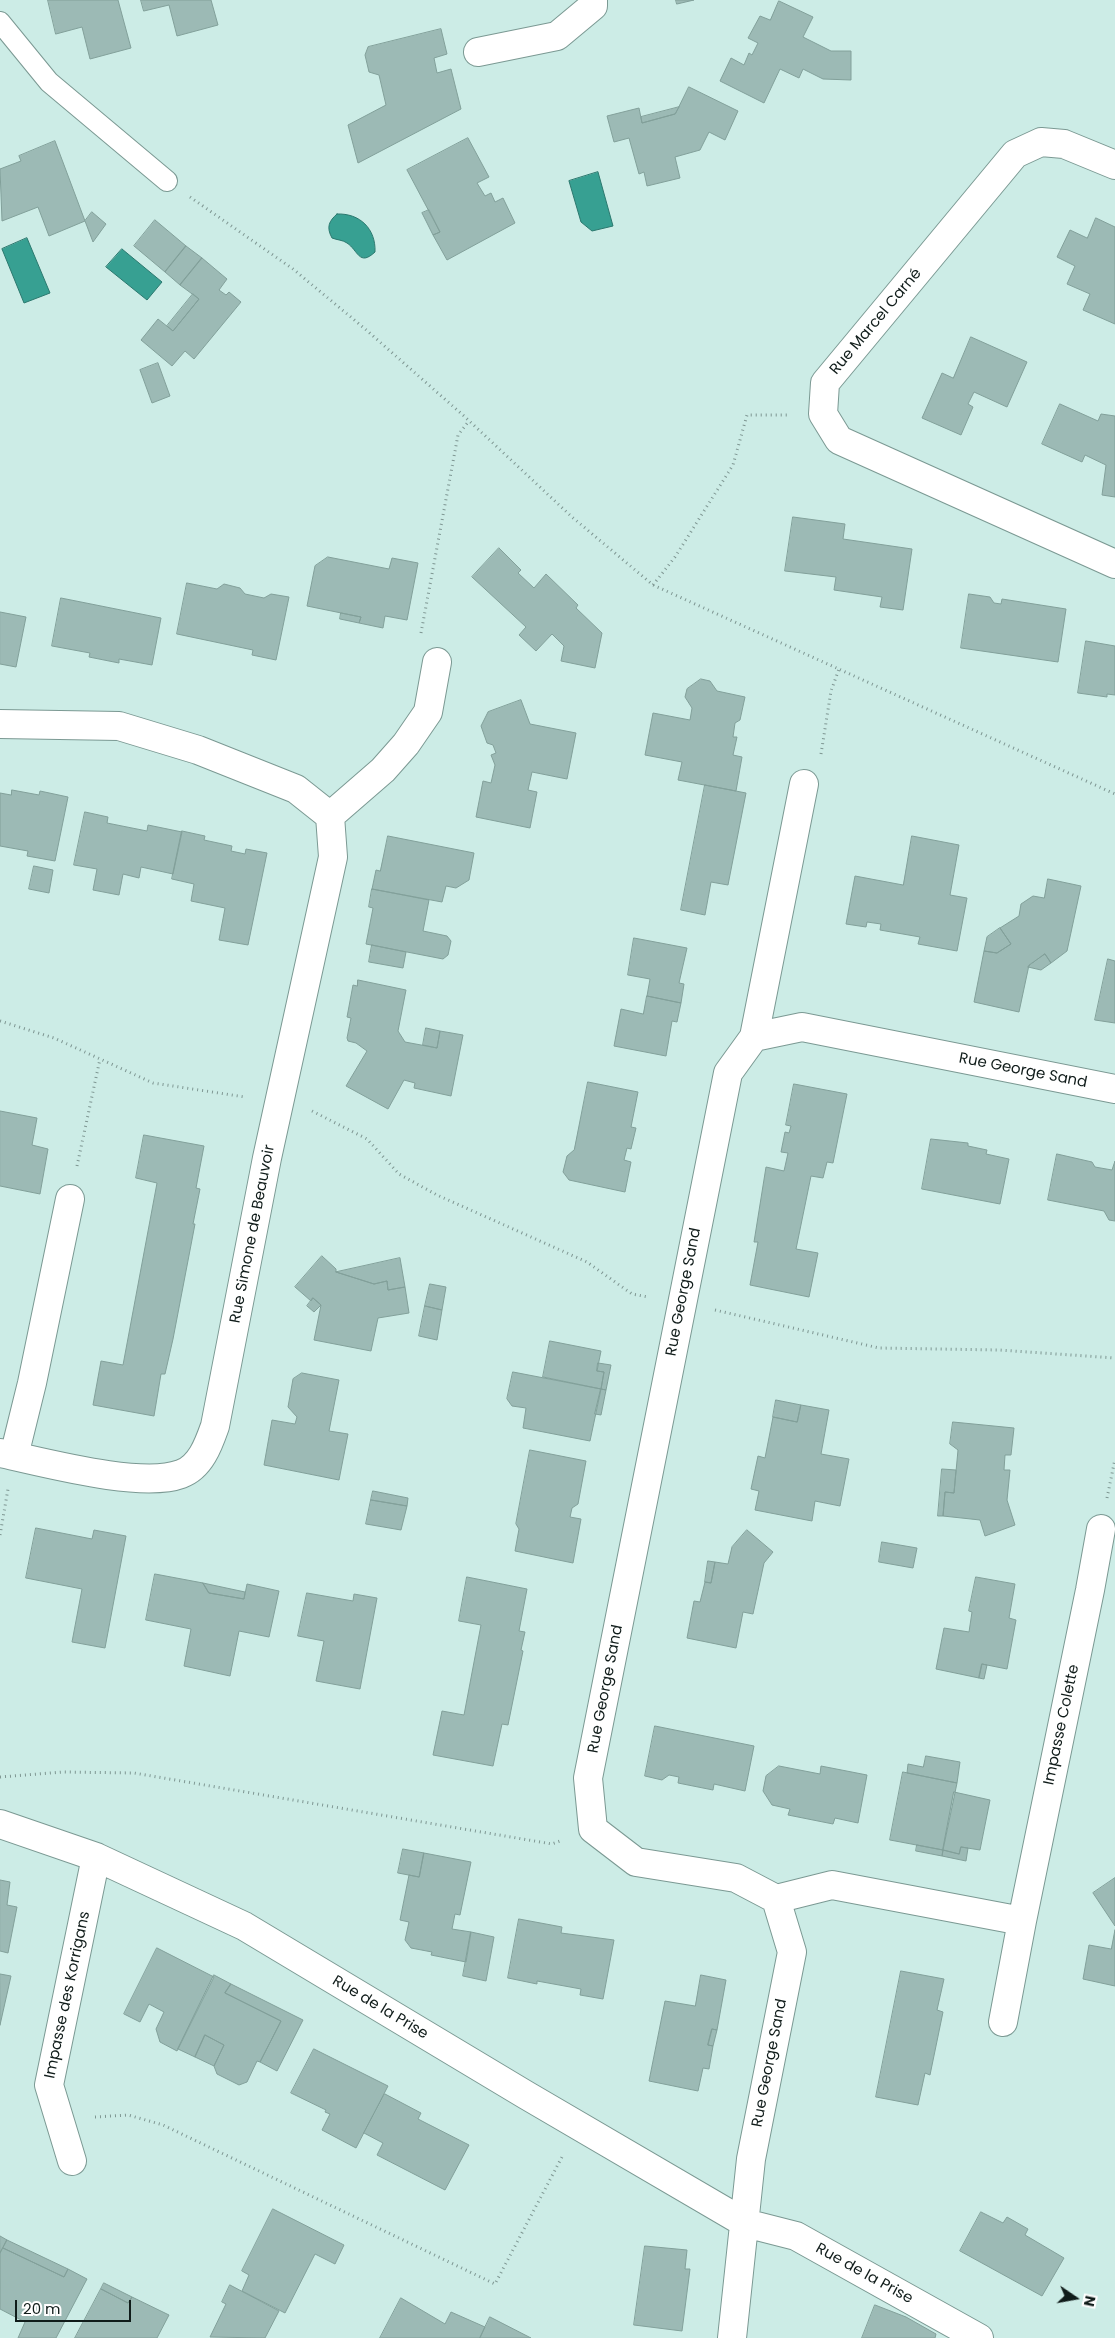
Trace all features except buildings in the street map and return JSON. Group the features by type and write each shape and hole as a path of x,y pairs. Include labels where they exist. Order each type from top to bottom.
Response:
{"street":[{"path":"478,52 557,36 593,6 593,0"},
{"name":"Rue Marcel Carné","path":"822,414 825,383 1015,154 1041,142 1064,144 1115,165"},
{"path":"822,414 839,440 1115,564"},
{"path":"0,724 119,726 198,750 296,789 330,816 383,770 406,744 428,712 437,662"},
{"name":"Rue George Sand","path":"594,1829 588,1778 728,1074 754,1038 804,784"},
{"name":"Rue Simone de Beauvoir","path":"7,1455 109,1475 153,1478 182,1474 204,1455 215,1426 280,1101 333,857 330,816"},
{"name":"Rue George Sand","path":"754,1038 802,1027 1115,1089"},
{"path":"7,1455 32,1384 70,1199"},
{"name":"Impasse Colette","path":"1003,2022 1101,1529"},
{"name":"Rue de la Prise","path":"0,1824 96,1857 244,1926 745,2223 796,2236 979,2338"},
{"path":"594,1829 636,1862 736,1878 776,1899 832,1885 1022,1921"},
{"name":"Impasse des Korrigans","path":"72,2161 48,2085 96,1857"},
{"name":"Rue George Sand","path":"745,2223 751,2159 792,1952 776,1899"},
{"path":"732,2338 745,2223"}],"lane":[{"path":"0,22 49,82 167,181"}],"path":[{"path":"167,181 293,269 364,328 469,421 572,517 653,585 1115,794"},
{"path":"653,585 675,557 733,465 747,415 822,414"},
{"path":"437,662 418,648 458,436 469,421"},
{"path":"804,784 818,772 831,691 839,669"},
{"path":"0,1020 54,1038 153,1084 299,1105 367,1139 399,1174 462,1208 587,1262 632,1294 682,1303 879,1348 999,1350 1115,1358"},
{"path":"70,1199 100,1059"},
{"path":"0,1535 7,1455"},
{"path":"0,1777 63,1772 134,1773 552,1844 594,1829"},
{"path":"59,2119 128,2115 163,2125 495,2284 579,2126"}],"shaded area":[{"path":"598,172 613,226 592,231 581,222 569,181"},
{"path":"337,214 353,216 365,224 373,236 375,252 370,256 362,258 344,241 332,238 329,224"},
{"path":"27,238 50,293 24,303 2,249"},
{"path":"122,249 162,282 147,300 106,267"}]}
